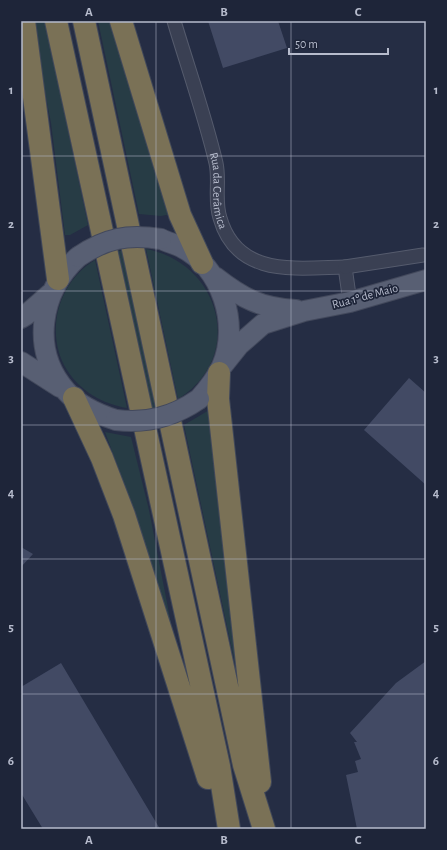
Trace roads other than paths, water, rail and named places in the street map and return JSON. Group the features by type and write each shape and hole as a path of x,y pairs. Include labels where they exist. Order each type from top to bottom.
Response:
{"highway":[{"path":"24,21 54,286"},
{"path":"56,21 215,750 229,829"},
{"path":"84,21 244,765 265,829"},
{"path":"121,21 180,215 207,269"},
{"path":"221,369 218,399 265,829"},
{"path":"70,395 102,458 124,515 225,829"}],"main road":[{"name":"Rua 1º de Maio","path":"54,286 67,267 94,246 114,239 131,236 161,239 182,247 207,269 249,301 276,309 304,311"},
{"path":"207,269 222,294 227,311 228,334 221,369"},
{"name":"Rua 1º de Maio","path":"70,395 98,414 116,420 133,422 156,420 182,410 199,399 239,345 263,324 304,311 350,302 426,280"},
{"path":"21,318 26,315 54,286"},
{"path":"54,286 43,320 44,343 55,375 70,395"},
{"path":"21,362 44,376 70,395"}],"street":[{"name":"Rua da Cerâmica","path":"174,21 216,164 217,200 220,218 227,234 242,251 252,259 266,265 285,268 345,267 424,255"},
{"path":"345,267 350,302"}]}
